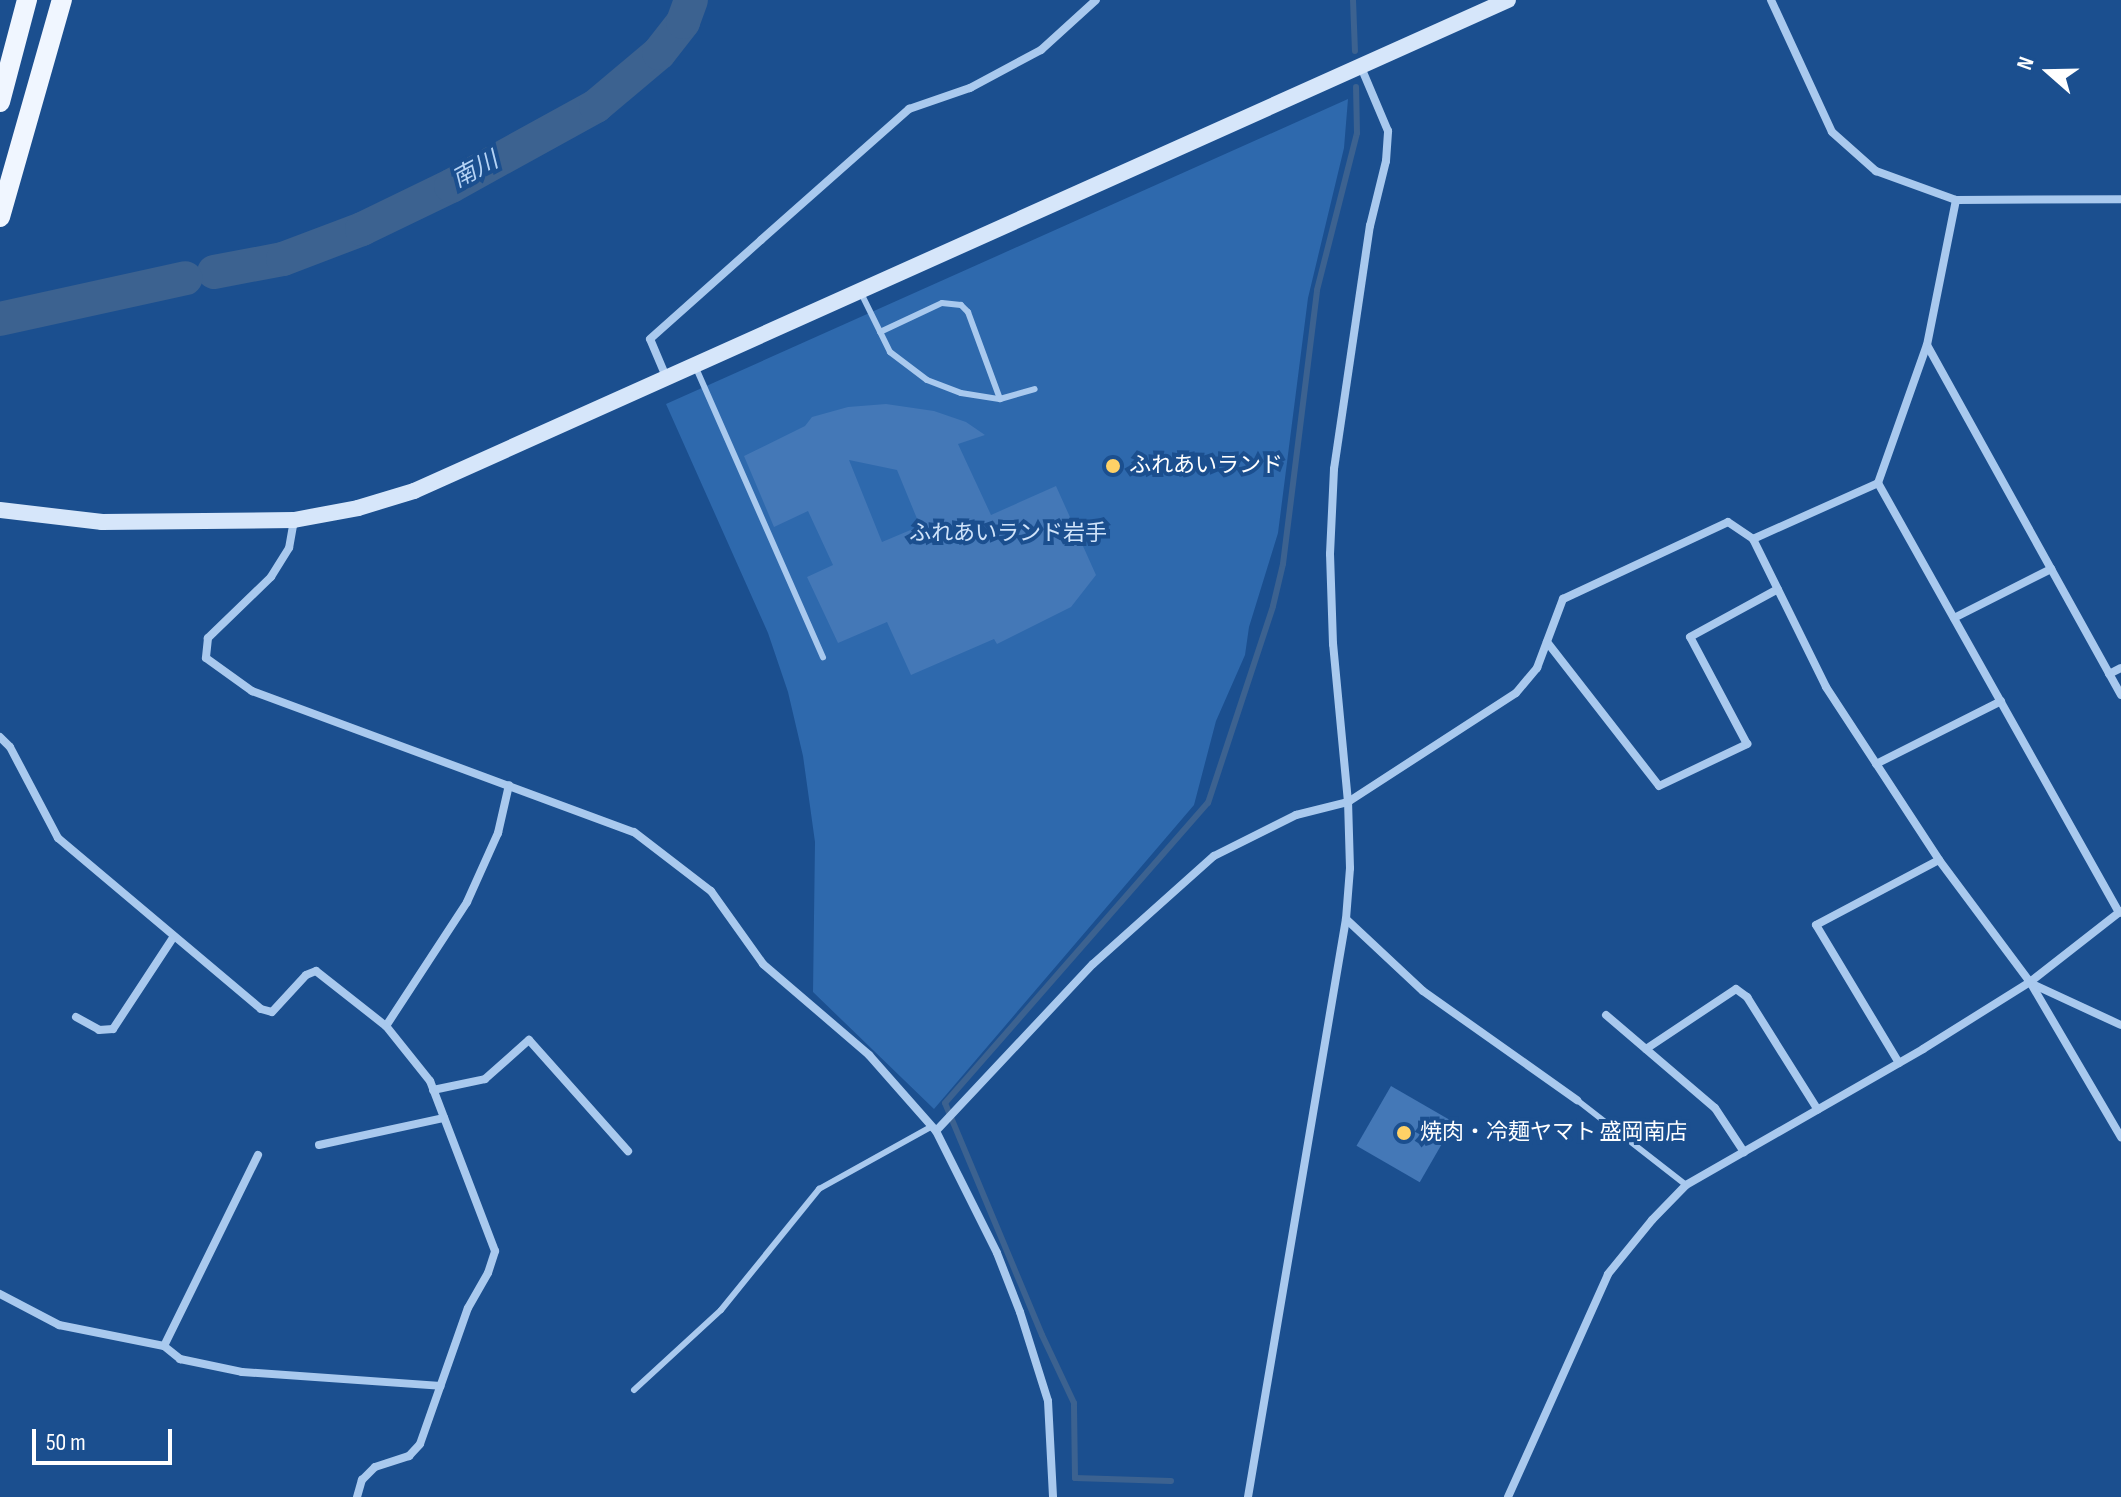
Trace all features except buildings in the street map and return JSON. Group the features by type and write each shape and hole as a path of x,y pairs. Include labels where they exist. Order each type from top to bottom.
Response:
{"main road":[{"path":"0,102 27,0"},
{"path":"0,217 62,0"}],"street":[{"path":"667,380 650,339 761,240 909,109 970,88 1041,50 1096,0"},
{"path":"0,510 102,522 294,520 358,508 414,491 1508,0"},
{"path":"1771,0 1832,132 1876,171 1956,200 2121,199"},
{"path":"1248,1497 1346,919 1350,868 1348,802 1333,644 1330,554 1334,469 1370,226 1386,161 1388,131 1361,67"},
{"path":"1753,539 1878,483 1927,345 1956,200"},
{"path":"1927,345 2121,695"},
{"path":"1508,1497 1608,1274 1652,1220 1686,1185 1899,1063 2030,982 2120,912 1878,483"},
{"path":"294,520 289,548 271,577 208,638 206,658 252,691 634,832 711,891 763,964 869,1055 936,1128 997,1253 1020,1312 1048,1401 1053,1497"},
{"path":"936,1128 1093,964 1214,856 1296,815 1348,802 1516,693 1537,668 1563,599 1728,522 1753,539 1826,687 1939,860 2030,982 2121,1137"},
{"path":"1954,618 2051,569"},
{"path":"1547,642 1659,786 1747,744 1690,637 1778,589"},
{"path":"2109,674 2121,668"},
{"path":"1876,764 2001,701"},
{"path":"0,737 10,747 58,838 267,1012 272,1012 306,975 316,971 402,1042 433,1090 495,1251 488,1273 468,1308 420,1444 409,1456 375,1467 362,1480 357,1497"},
{"path":"386,1026 467,902 498,833 509,785"},
{"path":"1899,1063 1816,925 1939,860"},
{"path":"1346,919 1423,991 1577,1100"},
{"path":"76,1017 99,1030 113,1029 174,936"},
{"path":"2030,982 2121,1025"},
{"path":"1646,1049 1736,989 1747,997 1818,1110"},
{"path":"1606,1015 1715,1108 1744,1152"},
{"path":"433,1090 485,1079 529,1040 628,1151"},
{"path":"319,1145 444,1118"},
{"path":"164,1346 258,1155"},
{"path":"0,1294 59,1325 164,1346 180,1359 242,1372 441,1386"}],"lane":[{"path":"861,293 890,352 919,376 961,393 1000,399 1035,389"},
{"path":"880,332 942,303 961,305 968,312 1000,399"},
{"path":"696,367 823,657"},
{"path":"1577,1100 1686,1185"},
{"path":"634,1390 721,1310 819,1189 936,1128"}],"green space":[{"name":"ふれあいランド岩手","path":"1348,99 1344,148 1308,298 1278,533 1249,627 1245,655 1216,721 1194,805 934,1109 813,992 815,842 803,756 788,692 768,633 666,404"}],"waterway":[{"name":"南川","path":"214,272 283,259 362,229 451,186 596,106 659,53 683,22 691,0"},
{"path":"1353,0 1355,51"},
{"path":"1171,1481 1075,1478 1074,1403 1042,1335 945,1103 1208,803 1273,606 1283,564 1317,290 1357,133 1356,87"},
{"name":"南川","path":"0,319 186,278"}],"place":[{"name":"ふれあいランド","path":"1113,466"},
{"name":"焼肉・冷麺ヤマト 盛岡南店","path":"1404,1133"}]}
